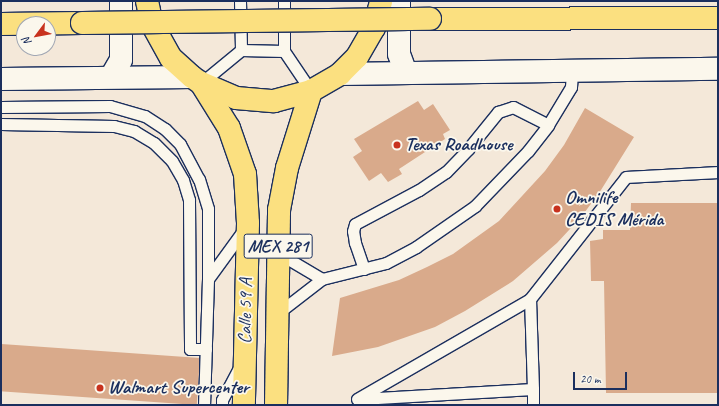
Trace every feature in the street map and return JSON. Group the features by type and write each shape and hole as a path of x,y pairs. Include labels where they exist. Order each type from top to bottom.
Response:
{"main road":[{"path":"110,77 121,60 121,1"},
{"path":"147,1 152,24 172,58 196,80 236,98 274,101 311,92 340,74 356,57 374,28 381,1"},
{"path":"399,1 399,54 406,73"},
{"path":"1,24 430,19 718,18"},
{"path":"340,74 718,69"},
{"path":"1,79 110,77 196,80"},
{"name":"Calle 59 A","path":"196,80 229,128 245,174 248,223 244,405"},
{"name":"Calle 59 A","path":"276,405 278,210 287,168 311,92"}],"lane":[{"path":"240,1 241,50"},
{"path":"284,1 284,50 311,92"},
{"path":"196,80 241,50 284,50"},
{"path":"278,313 322,279 386,262 416,247 475,206 528,151 548,125 571,87 572,71"},
{"path":"1,107 110,106 145,116 165,129 180,144 199,179 208,210 208,280 204,405"},
{"path":"364,269 355,243 353,231 354,224 420,190 446,172 468,149 498,112 513,107 548,125"},
{"path":"1,124 114,126 134,131 154,144 172,161 183,180 189,200 190,349 206,349"},
{"path":"357,402 530,299 626,177 718,172"},
{"path":"208,280 248,223"},
{"path":"278,253 322,279"},
{"path":"530,299 533,405"},
{"path":"222,405 222,400 245,355"},
{"path":"357,402 532,389"}],"building":[{"name":"Texas Roadhouse","path":"418,101 424,110 433,104 450,130 443,134 445,139 399,169 402,174 388,182 381,173 369,181 353,157 362,151 354,139"},
{"path":"585,108 634,137 601,190 582,216 557,243 513,281 465,311 435,327 378,347 332,356 340,298 399,280 427,267 453,254 499,221 545,171 564,145"},
{"path":"631,203 718,203 718,393 606,393 604,281 591,281 590,241 603,239 603,230 630,230"},
{"name":"Walmart Supercenter","path":"1,344 200,358 197,405 1,391"}],"place":[{"name":"Texas Roadhouse","path":"397,145"},
{"name":"Omnilife CEDIS Mérida","path":"557,209"},
{"name":"Walmart Supercenter","path":"100,388"}]}
